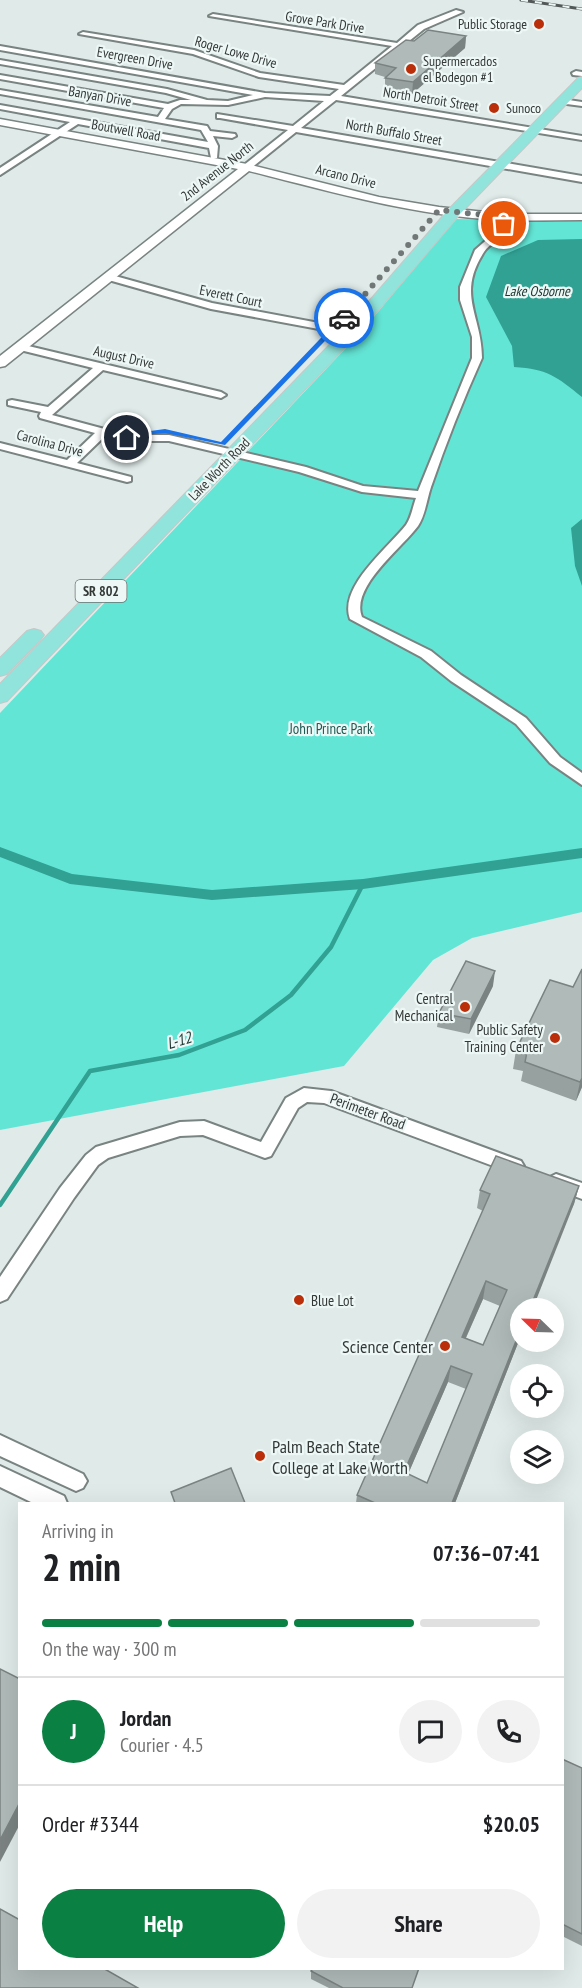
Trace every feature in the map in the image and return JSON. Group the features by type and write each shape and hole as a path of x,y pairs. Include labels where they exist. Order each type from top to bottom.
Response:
{"main road":[{"name":"Lake Worth Road","path":"529,129 562,101 581,74"},
{"name":"Lake Worth Road","path":"0,696 228,449 342,330 447,211 581,74"},
{"name":"Lake Worth Road","path":"0,670 228,449"}],"street":[{"name":"2nd Avenue North","path":"0,363 398,45 425,25 459,12"},
{"name":"Grove Park Drive","path":"213,15 398,45"},
{"name":"Roger Lowe Drive","path":"83,34 194,52 259,75 346,88"},
{"name":"Evergreen Drive","path":"0,48 265,95"},
{"path":"0,62 167,91 221,104 265,95"},
{"path":"0,77 169,107"},
{"path":"0,172 132,85"},
{"name":"Banyan Drive","path":"0,92 204,128 208,133"},
{"name":"North Detroit Street","path":"265,95 333,98 582,138"},
{"path":"159,121 169,107 180,102 204,101"},
{"path":"562,101 582,104"},
{"path":"237,102 258,106"},
{"path":"195,127 220,116 223,110 221,104"},
{"path":"0,107 214,146"},
{"name":"North Buffalo Street","path":"220,116 582,178"},
{"name":"Boutwell Road","path":"0,122 247,167"},
{"path":"208,133 214,146 214,156"},
{"path":"208,133 232,136"},
{"name":"Arcano Drive","path":"247,167 379,200 447,211 503,217 582,217"},
{"path":"503,217 504,230 480,250 465,286 465,300 477,337 477,358 464,386 413,524 382,558 357,592 353,611 356,619 426,654 456,678 521,721 555,760 582,780"},
{"name":"Everett Court","path":"108,277 211,306 342,330"},
{"name":"August Drive","path":"20,347 221,395"},
{"path":"101,366 44,416 117,436 169,438 228,449 362,489 422,495"},
{"path":"12,403 50,411"},
{"path":"69,464 103,431"},
{"name":"Carolina Drive","path":"0,446 127,478"},
{"name":"Perimeter Road","path":"0,1293 67,1193 92,1160 102,1152 188,1128 204,1128 265,1151 292,1103 304,1095 325,1096 582,1191"},
{"path":"0,1445 76,1481"},
{"path":"0,1476 55,1502"}],"green space":[{"name":"John Prince Park","path":"455,219 582,221 582,912 472,938 433,960 344,1066 0,1130 0,713 362,331"}],"water":[{"name":"Lake Osborne","path":"582,239 582,397 551,375 514,367 512,346 486,297 501,256 538,240"},
{"path":"582,519 582,586 575,566 571,528"}],"building":[{"path":"428,30 466,36 413,82 385,78 396,68 375,63 406,40 414,41"},
{"name":"Central Mechanical","path":"466,961 495,971 471,1019 439,1013"},
{"name":"Public Safety Training Center","path":"582,969 582,1078 580,1082 525,1062 527,1052 516,1050 550,980 573,987"},
{"name":"Science Center","path":"496,1156 579,1186 534,1298 510,1298 512,1352 452,1502 373,1502 357,1495 490,1194 480,1190","holes":["486,1281 507,1290 483,1345 462,1337","451,1366 472,1374 427,1483 404,1472"]},
{"path":"231,1468 245,1502 175,1502 171,1492"},
{"path":"0,1669 18,1678 18,1806 0,1840"},
{"path":"564,1760 582,1768 582,1934 564,1925"},
{"path":"0,1909 18,1919 18,1970 106,1970 138,1988 0,1988"},
{"path":"418,1970 412,1988 343,1988 311,1971"}],"waterway":[{"path":"0,852 70,879 212,895 363,884 582,853"},
{"name":"L-12","path":"0,1205 90,1071 179,1055 245,1030 291,995 331,947 363,884"}],"railway":[{"path":"521,0 582,9"}],"way so far":[{"path":"344,318 439,210 503,217 504,224"}],"place":[{"name":"Public Storage","path":"539,24"},
{"name":"Supermercados el Bodegon #1","path":"411,69"},
{"name":"Sunoco","path":"494,108"},
{"name":"Central Mechanical","path":"465,1007"},
{"name":"Public Safety Training Center","path":"555,1038"},
{"name":"Blue Lot","path":"299,1300"},
{"name":"Science Center","path":"445,1346"},
{"name":"Palm Beach State College at Lake Worth","path":"260,1456"}],"route":[{"path":"127,438 117,436 165,431 223,444 344,318"}]}
